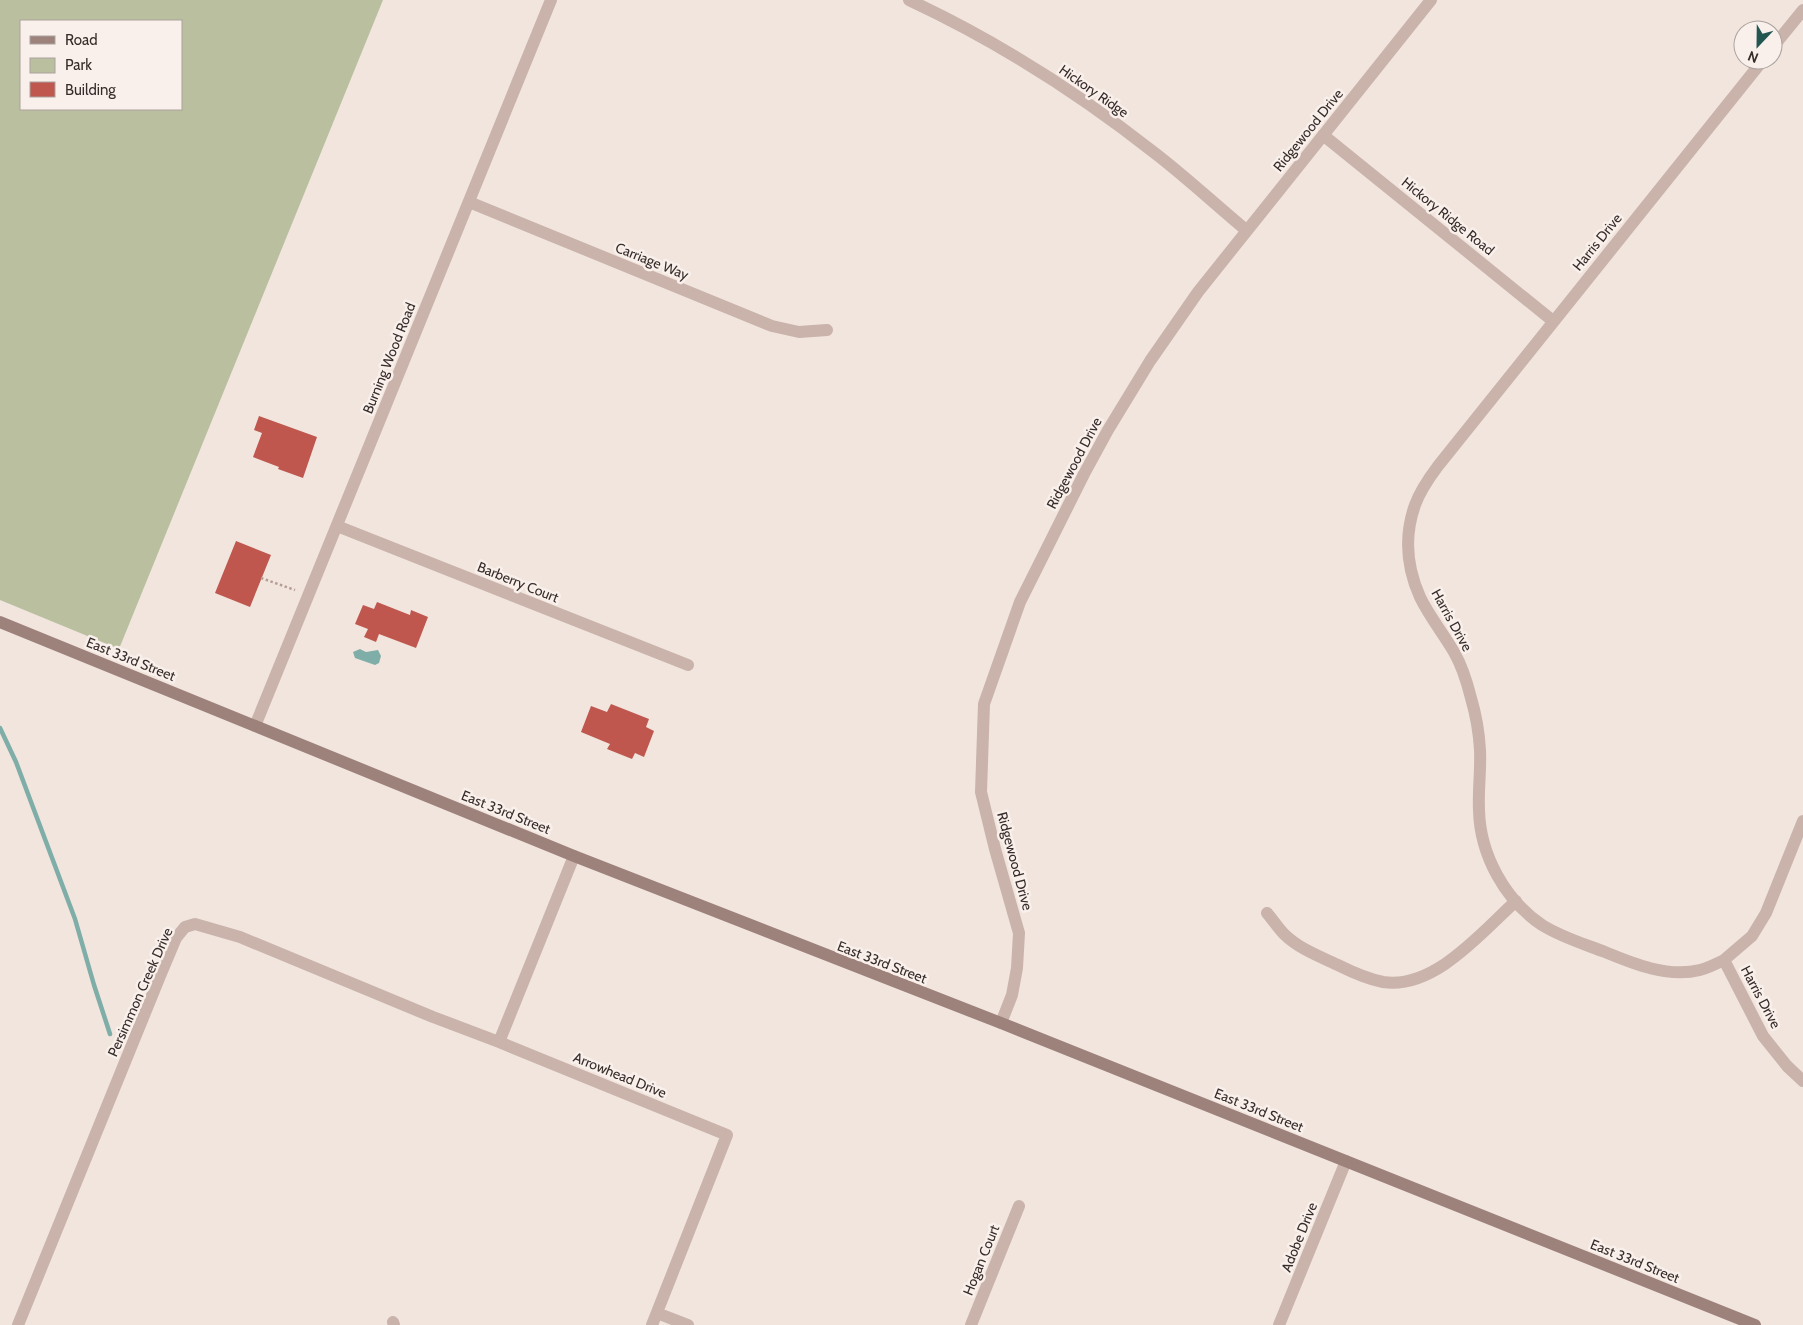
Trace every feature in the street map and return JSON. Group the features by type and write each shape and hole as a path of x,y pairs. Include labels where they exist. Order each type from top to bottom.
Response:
{"street":[{"name":"Burning Wood Road","path":"255,726 551,0"},
{"name":"Hickory Ridge","path":"909,0 989,42 1060,83 1156,154 1246,230"},
{"name":"Ridgewood Drive","path":"1001,1023 1012,995 1017,968 1019,934 995,849 982,792 984,704 1020,602 1108,430 1150,361 1192,299 1431,0"},
{"path":"1783,35 1803,10"},
{"name":"Harris Drive","path":"1755,70 1438,466 1415,503 1408,533 1410,564 1420,597 1454,653 1466,680 1473,704 1478,726 1480,751 1479,810 1481,835 1489,859 1516,901 1528,915 1560,935 1645,968 1670,972 1699,970 1724,960 1763,1036 1787,1066 1803,1081"},
{"name":"Hickory Ridge Road","path":"1323,135 1553,321"},
{"name":"Carriage Way","path":"469,202 772,326 799,332 828,330"},
{"name":"Barberry Court","path":"336,526 688,666"},
{"name":"East 33rd Street","path":"0,622 574,856 1001,1023 1754,1325"},
{"path":"1724,960 1752,936 1766,913 1803,820"},
{"path":"499,1042 574,856"},
{"path":"1267,913 1284,935 1307,951 1365,977 1385,982 1402,982 1434,972 1449,962 1516,901"},
{"name":"Persimmon Creek Drive","path":"18,1325 160,976 176,938 185,927 195,924 240,937 417,1011 499,1042"},
{"name":"Arrowhead Drive","path":"499,1042 727,1135 652,1325"},
{"name":"Adobe Drive","path":"1279,1325 1346,1161"},
{"name":"Hogan Court","path":"971,1325 1019,1206"},
{"path":"657,1313 688,1325"}],"path":[{"path":"262,578 309,594"}],"green space":[{"path":"0,0 383,0 119,649 0,600"}],"water":[{"path":"360,649 366,652 378,650 381,656 379,663 375,665 355,658 353,652"}],"building":[{"path":"259,416 317,437 303,478 253,457 262,433 254,430"},
{"path":"236,541 271,555 250,607 215,593"},
{"path":"377,602 410,615 411,610 428,617 416,648 379,634 376,642 364,637 368,629 355,624 363,605 374,609"},
{"path":"611,704 649,719 646,727 654,731 644,757 635,753 632,759 607,749 610,744 581,732 591,706 607,712"}],"waterway":[{"path":"0,728 16,762 75,919 110,1034"}]}
